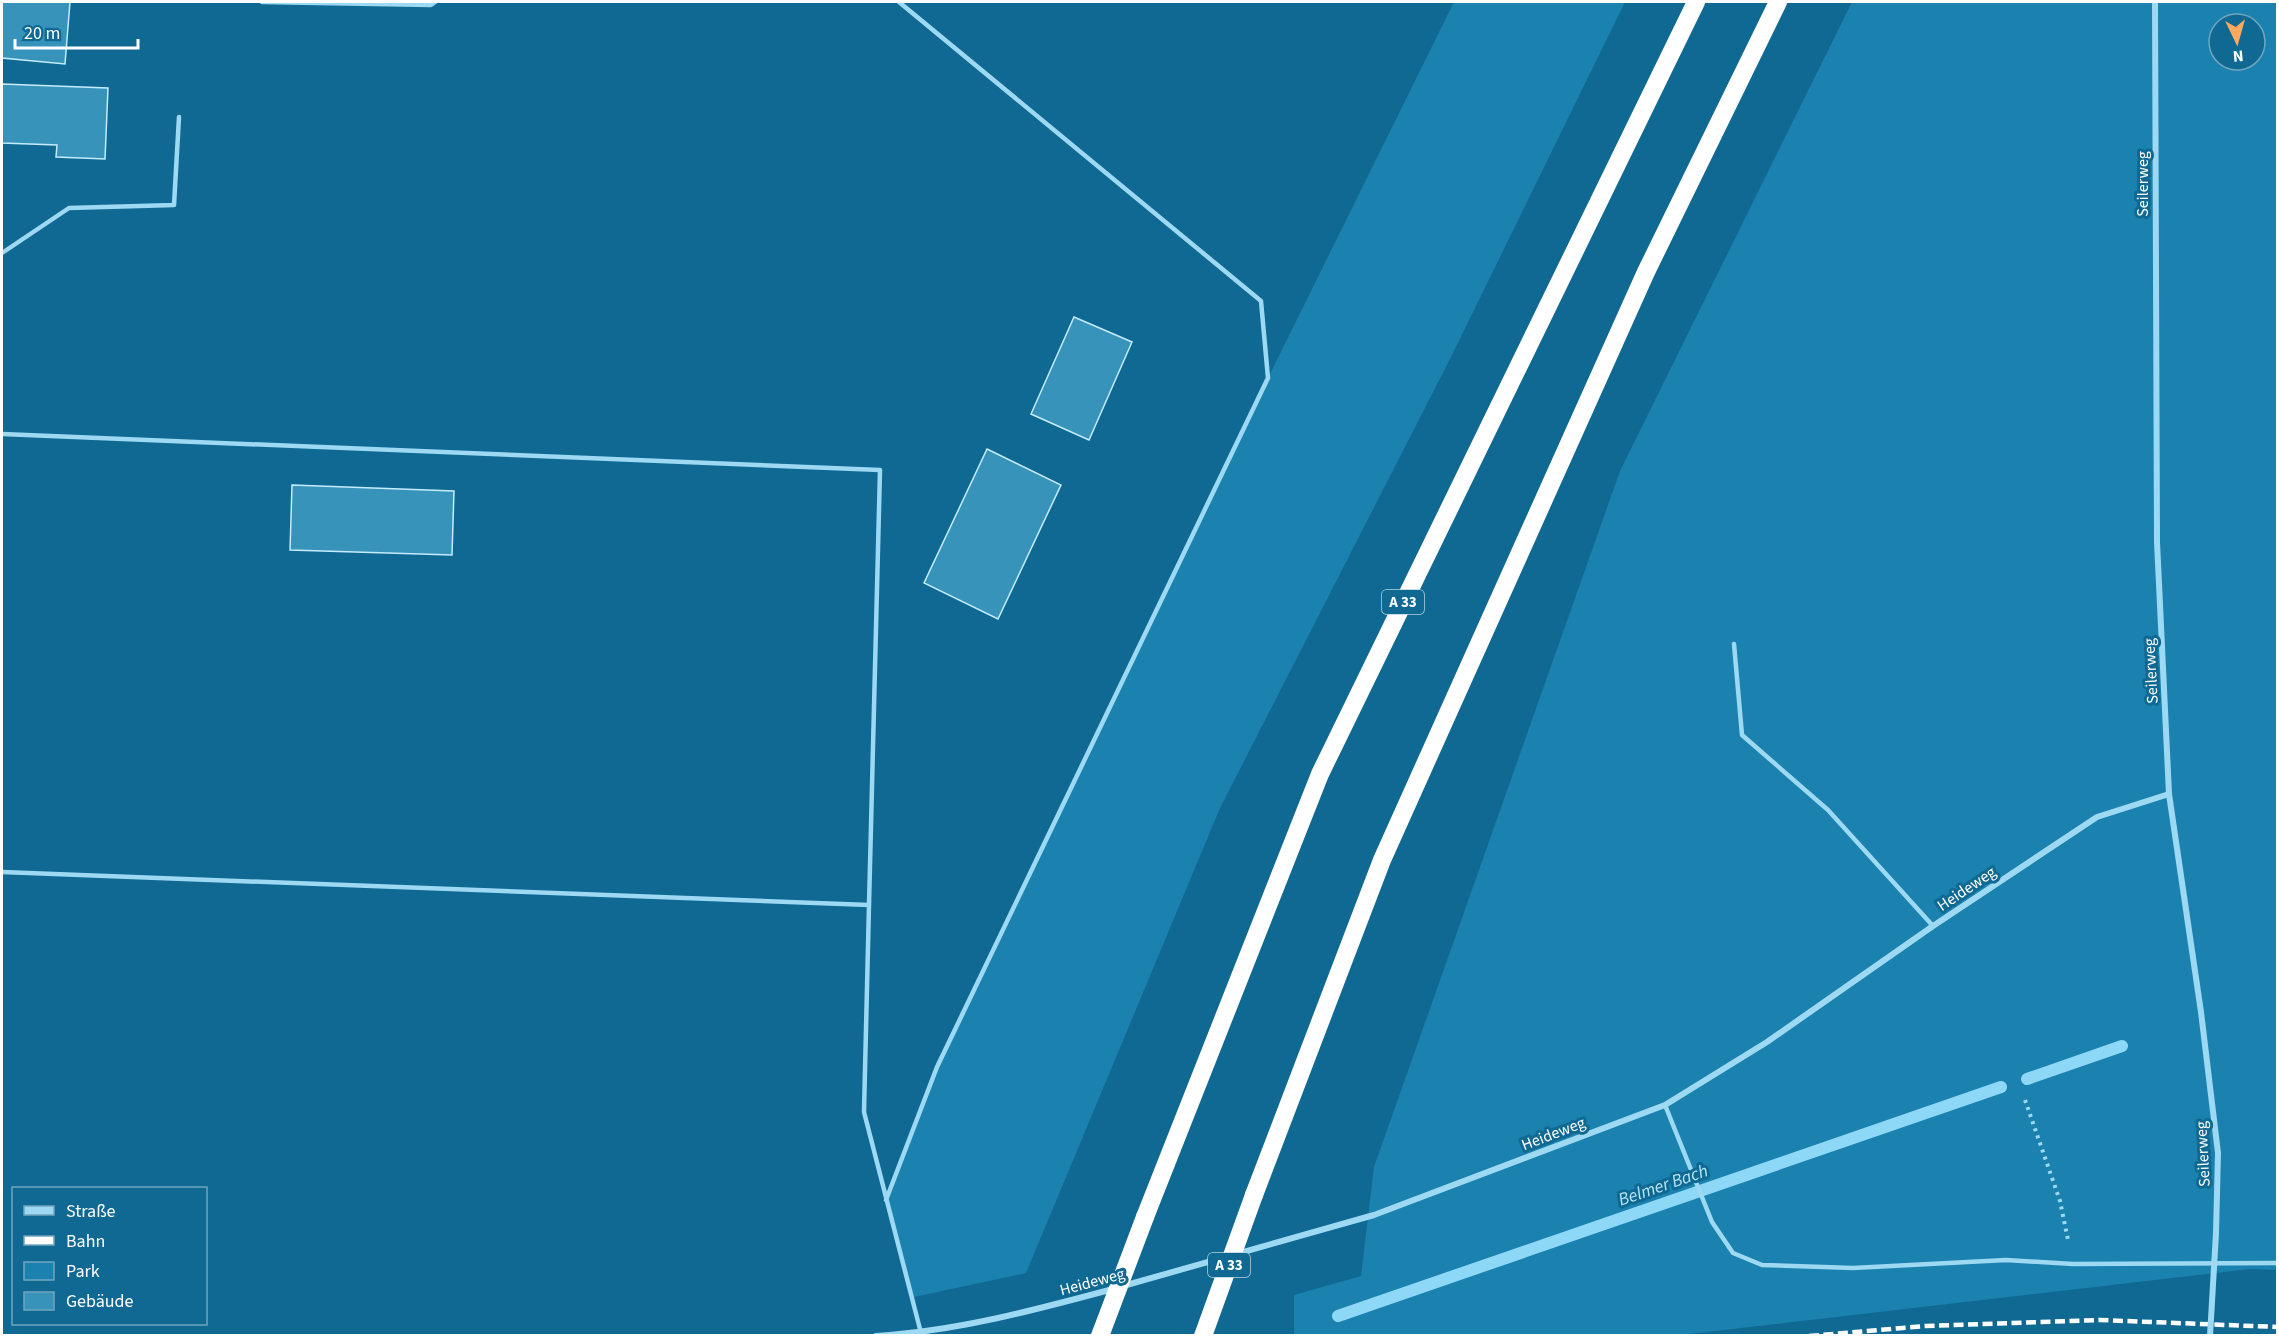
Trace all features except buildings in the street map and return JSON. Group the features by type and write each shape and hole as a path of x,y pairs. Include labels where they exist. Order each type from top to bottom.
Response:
{"highway":[{"name":"A 33","path":"1100,1335 1320,774 1696,2"},
{"name":"A 33","path":"1203,1335 1382,861 1646,272 1778,2"}],"street":[{"name":"Seilerweg","path":"2154,2 2157,542 2169,794 2201,1012 2218,1153 2210,1335"},
{"name":"Heideweg","path":"876,1335 921,1333 1023,1314 1374,1215 1665,1105 1767,1042 1933,926 2097,817 2169,794"}],"lane":[{"path":"262,2 431,5 435,2"},
{"path":"886,1200 937,1067 1268,378 1261,301 899,2"},
{"path":"2,253 69,208 174,205 179,117"},
{"path":"2,434 880,470 864,1113 921,1333"},
{"path":"1734,644 1742,735 1828,810 1933,926"},
{"path":"2,872 869,905"},
{"path":"1665,1105 1712,1221 1733,1253 1762,1265 1853,1268 2006,1260 2073,1264 2277,1263"}],"path":[{"path":"2025,1100 2060,1201 2073,1264"}],"green space":[{"path":"1454,2 1625,2 1450,359 1220,808 1026,1273 914,1297 886,1200 937,1067 1268,378"},
{"path":"1852,2 2277,2 2277,1270 2250,1269 1680,1335 1294,1336 1294,1295 1361,1276 1374,1167 1620,471"}],"waterway":[{"name":"Belmer Bach","path":"2027,1079 2122,1046"},
{"name":"Belmer Bach","path":"1338,1316 2001,1087"}],"railway":[{"path":"1809,1336 1925,1326 2100,1320 2278,1327"}]}
